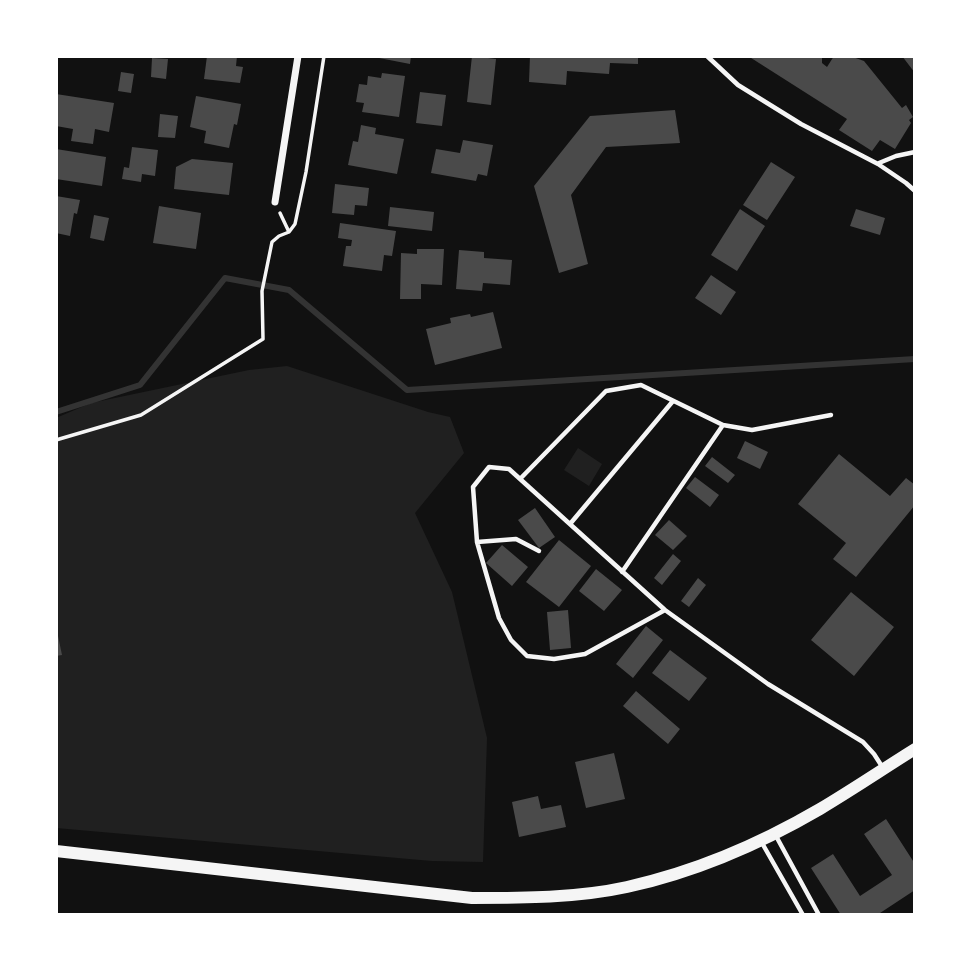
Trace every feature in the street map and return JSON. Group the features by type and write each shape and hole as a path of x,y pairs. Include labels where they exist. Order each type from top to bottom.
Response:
{"main road":[{"path":"56,851 472,898 574,895 625,887 681,873 726,856 820,809 915,749"}],"street":[{"path":"275,202 298,56"}],"lane":[{"path":"707,56 738,85 801,124 878,164 915,191"},
{"path":"878,164 915,152"},
{"path":"519,479 606,391 641,385 723,425 752,430 831,415"},
{"path":"570,524 673,401"},
{"path":"622,572 723,425"},
{"path":"665,610 586,654 554,659 527,656 511,640 499,618 477,542 473,486 489,467 509,469 665,610 768,684 863,742 884,768"},
{"path":"477,542 516,539 539,551"},
{"path":"774,833 819,915"},
{"path":"760,839 803,915"}],"path":[{"path":"56,440 142,415 262,339 262,291 272,242 289,232 295,224 324,56"},
{"path":"275,202 289,232"}],"shaded area":[{"path":"287,366 450,417 464,453 415,513 452,592 487,738 483,862 432,861 56,828 56,418 91,403 249,370"},
{"path":"578,448 602,464 589,486 564,470"}],"building":[{"path":"207,56 237,56 236,66 243,67 240,83 204,79"},
{"path":"374,56 411,56 410,64"},
{"path":"472,56 496,59 491,105 467,102"},
{"path":"530,56 638,56 638,64 610,63 609,74 567,71 566,85 529,82"},
{"path":"748,56 822,56 822,63 827,67 834,56 850,56 864,61 902,108 906,105 913,117 909,120 911,123 895,149 880,140 872,151 839,130 847,119"},
{"path":"902,56 915,56 915,73"},
{"path":"152,58 168,59 166,79 151,77"},
{"path":"121,72 134,74 131,93 118,91"},
{"path":"382,73 405,76 399,117 362,112 364,103 356,102 359,84 367,85 368,76 381,78"},
{"path":"420,92 446,95 442,126 416,123"},
{"path":"56,94 114,103 109,132 95,129 93,144 71,141 73,129 56,126"},
{"path":"196,96 241,104 229,148 204,143 206,131 190,127"},
{"path":"675,110 680,143 606,147 571,195 588,264 559,273 534,186 590,116"},
{"path":"160,114 178,116 175,138 158,137"},
{"path":"361,125 376,128 375,134 404,139 397,174 348,165 353,141 358,142"},
{"path":"463,140 493,145 487,176 478,174 476,181 431,173 436,149 460,153"},
{"path":"132,147 158,150 155,176 142,174 141,182 122,179 124,167 129,168"},
{"path":"56,149 106,157 102,186 56,179"},
{"path":"192,159 233,163 229,195 174,189 176,167"},
{"path":"771,162 795,177 767,220 743,205"},
{"path":"335,184 369,188 367,206 355,205 354,215 332,213"},
{"path":"56,196 80,200 77,214 74,213 70,236 56,233"},
{"path":"159,206 201,213 196,249 153,243"},
{"path":"390,207 434,212 432,231 388,226"},
{"path":"740,209 765,226 737,271 711,255"},
{"path":"856,209 885,218 880,235 850,226"},
{"path":"94,215 109,218 104,241 90,238"},
{"path":"340,223 396,231 392,256 384,255 382,271 343,266 346,246 351,246 352,240 338,238"},
{"path":"417,249 444,249 442,285 421,284 421,299 400,299 401,253 417,254"},
{"path":"459,250 484,252 484,258 512,260 510,285 483,283 482,291 456,289"},
{"path":"711,275 736,292 721,315 695,298"},
{"path":"493,312 502,348 435,365 426,329 451,323 450,318"},
{"path":"745,441 768,452 760,469 737,458"},
{"path":"839,454 890,496 906,478 915,485 915,505 856,577 833,559 846,543 798,504"},
{"path":"712,457 735,475 728,483 705,466"},
{"path":"695,477 719,495 710,507 686,488"},
{"path":"535,508 555,537 539,548 518,520"},
{"path":"669,520 687,536 673,550 655,535"},
{"path":"559,540 591,566 559,607 526,582"},
{"path":"502,545 528,567 512,586 486,563"},
{"path":"673,554 681,561 662,585 654,578"},
{"path":"596,569 622,590 604,611 579,591"},
{"path":"698,578 706,585 689,607 681,601"},
{"path":"851,592 894,627 854,676 811,640"},
{"path":"568,610 571,648 550,650 547,612"},
{"path":"646,626 663,640 633,678 616,664"},
{"path":"56,631 62,655 56,656"},
{"path":"670,650 707,678 689,701 652,673"},
{"path":"636,691 680,729 668,744 623,706"},
{"path":"614,753 625,799 586,808 575,762"},
{"path":"538,796 541,809 561,805 566,827 519,837 512,802"},
{"path":"886,819 915,864 915,890 877,915 841,915 811,868 833,854 860,896 892,875 864,834"}],"waterway":[{"path":"56,412 140,385 225,278 289,290 407,390 915,359"}]}
